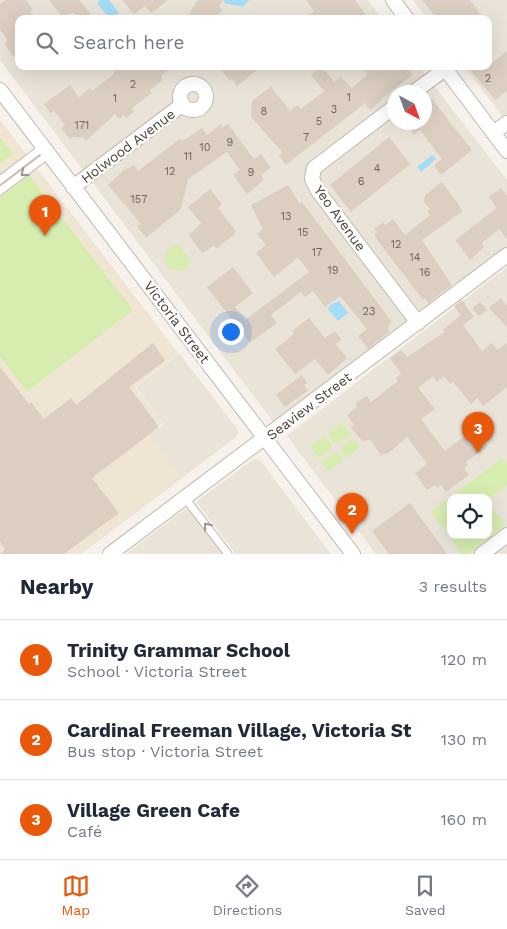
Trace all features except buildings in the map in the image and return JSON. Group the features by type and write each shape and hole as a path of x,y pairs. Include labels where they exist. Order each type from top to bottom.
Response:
{"street":[{"path":"393,0 404,15"},
{"path":"423,85 442,70"},
{"path":"446,70 507,151"},
{"name":"Victoria Street","path":"0,90 353,554"},
{"name":"Holwood Avenue","path":"73,187 183,104"},
{"name":"Yeo Avenue","path":"387,112 314,168 312,179 318,191 418,323"},
{"path":"493,133 507,123"},
{"name":"Seaview Street","path":"110,554 266,439 507,255"},
{"path":"482,554 507,535"}],"lane":[{"path":"0,180 46,151"},
{"path":"0,191 46,151"},
{"path":"185,498 228,554"}],"shaded area":[{"path":"0,0 368,0 379,15 15,15 15,70 422,70 507,180 507,247 274,423 0,60"},
{"path":"413,0 507,0 507,122 467,70 492,70 492,15 424,15"},
{"path":"0,120 178,353 135,387 163,423 148,436 181,479 81,554 0,554"},
{"path":"507,267 507,554 376,554 287,436"},
{"path":"179,353 238,430 237,436 181,479 148,436 164,424 136,387"},
{"path":"254,459 260,460 331,554 236,554 196,502"},
{"path":"189,506 226,554 126,554"}],"green space":[{"path":"0,137 14,154 0,164"},
{"path":"29,175 133,310 27,392 0,357 0,198"},
{"path":"180,245 182,251 190,258 188,266 181,271 168,268 164,260 168,248"},
{"path":"342,423 351,434 339,443 334,443 328,434"},
{"path":"325,436 332,445 331,449 319,458 310,447"},
{"path":"353,438 360,447 346,458 341,451 341,447"},
{"path":"333,453 338,453 343,460 329,471 321,462"},
{"path":"502,458 507,465 507,485 492,496 492,494 455,494"},
{"path":"447,500 446,532 431,512"},
{"path":"492,508 506,525 492,535"},
{"path":"451,539 487,539 467,554 462,554"}],"water":[{"path":"100,0 109,0 119,13 107,15 97,3"},
{"path":"224,0 249,0 243,7 225,3"},
{"path":"432,155 436,159 421,172 417,167"},
{"path":"339,301 348,313 338,321 328,309 331,304"}],"place":[{"name":"Trinity Grammar School","path":"45,236"},
{"name":"Village Green Cafe","path":"478,453"},
{"name":"Cardinal Freeman Village, Victoria St","path":"352,534"}]}
